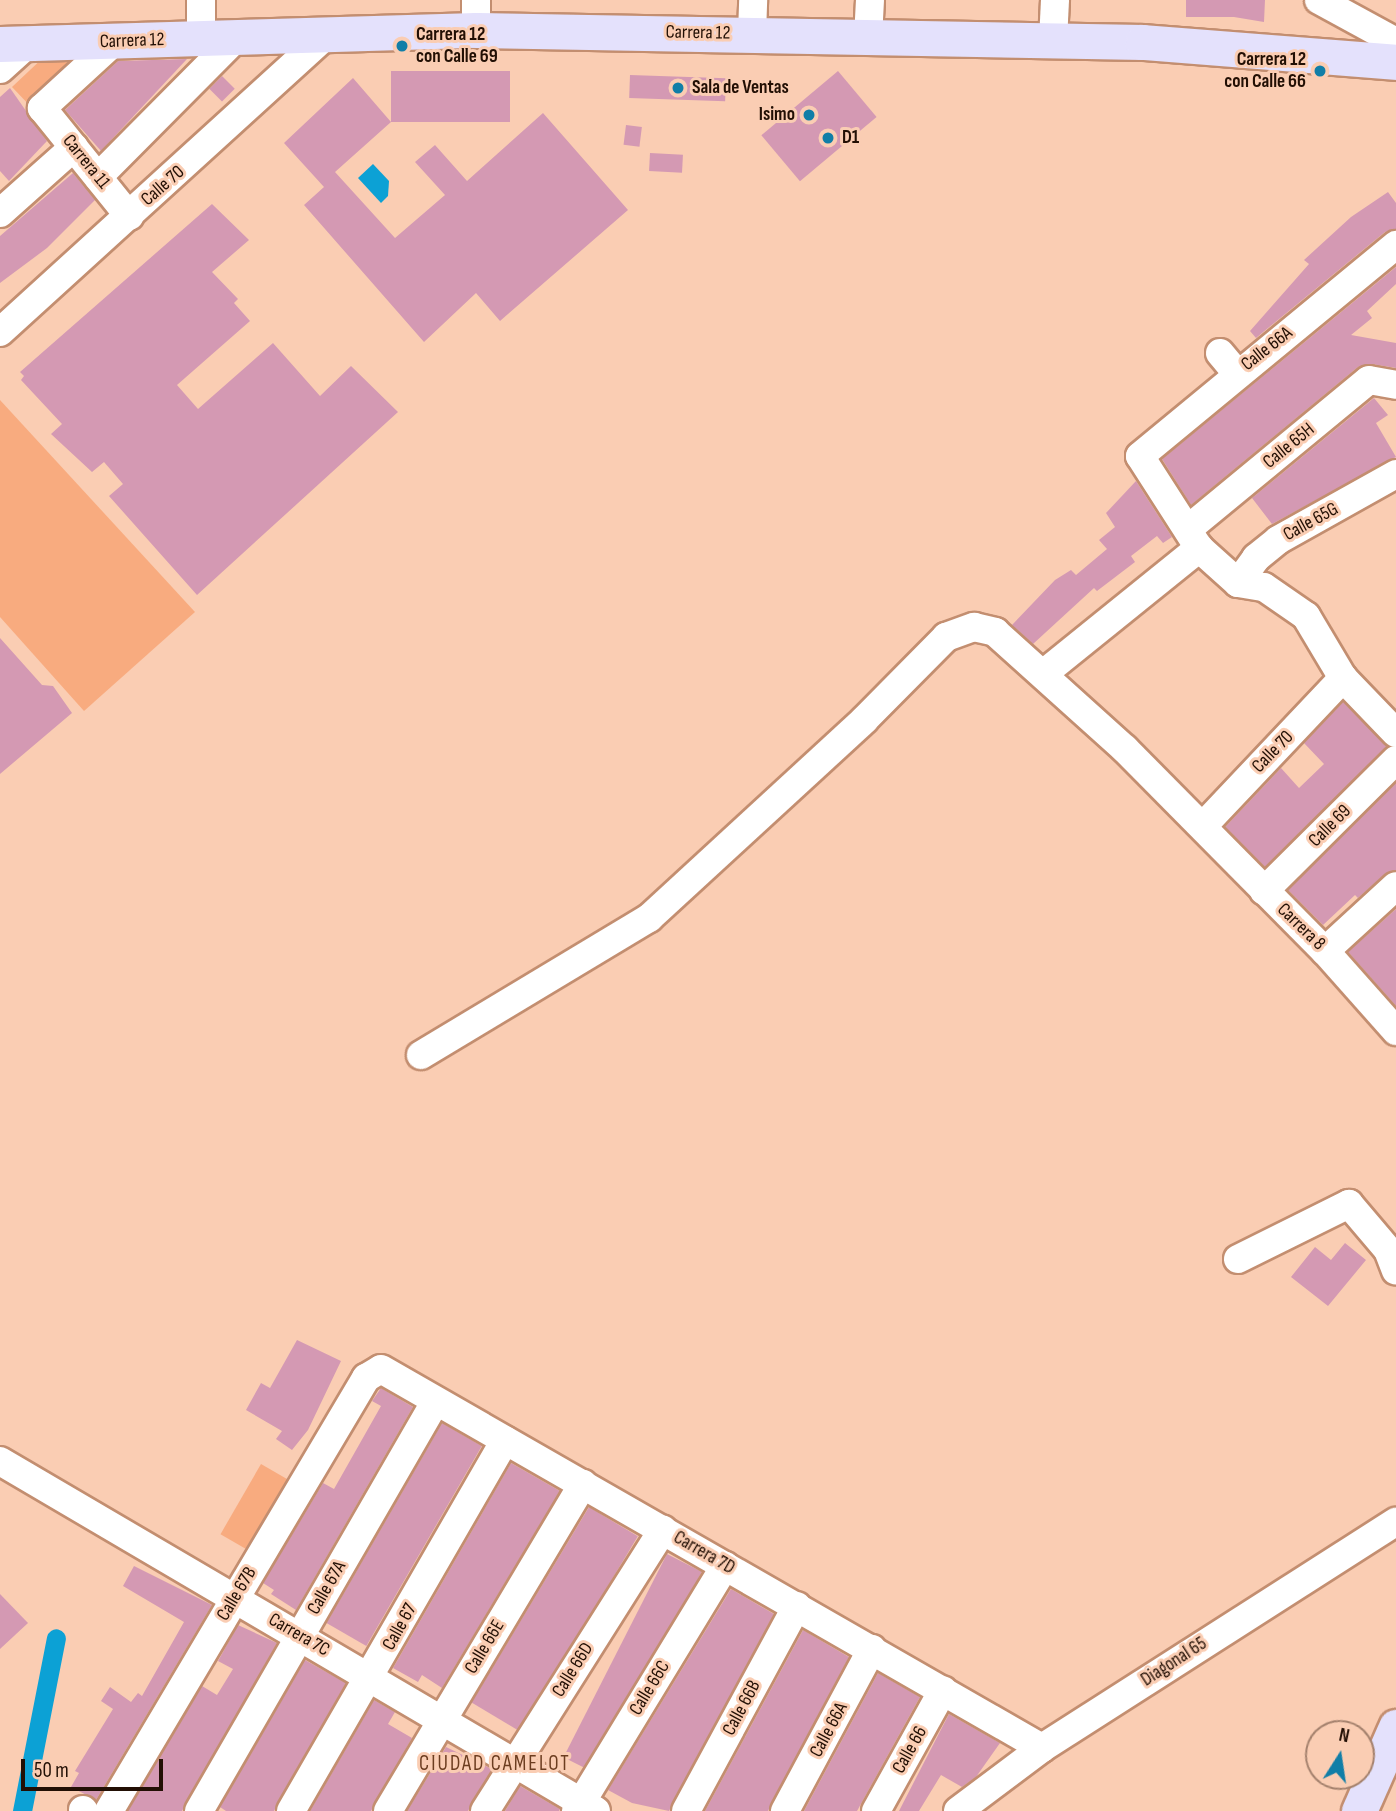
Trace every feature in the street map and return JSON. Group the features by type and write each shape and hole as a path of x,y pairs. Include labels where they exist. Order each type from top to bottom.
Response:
{"main road":[{"name":"Carrera 12","path":"14,44 324,37 476,15 752,17 868,38 1143,42 1396,62"},
{"path":"1359,1811 1396,1727"}],"street":[{"path":"201,0 201,38"},
{"path":"868,38 870,0"},
{"path":"1053,41 1055,0"},
{"path":"1319,0 1396,41"},
{"name":"Calle 70","path":"0,332 324,37"},
{"path":"98,177 236,38"},
{"name":"Carrera 11","path":"114,42 42,108 130,216"},
{"path":"0,69 14,44"},
{"path":"0,213 74,147"},
{"name":"Calle 66A","path":"1194,538 1140,456 1228,363 1396,245"},
{"name":"Calle 65H","path":"1043,674 1369,380 1396,385"},
{"name":"Calle 65G","path":"1238,583 1256,558 1278,540 1396,474"},
{"path":"1194,538 1238,583 1264,587 1306,616 1343,678 1396,733"},
{"name":"Carrera 8","path":"421,1055 649,918 855,729 946,637 974,627 995,632 1043,674 1203,826 1393,1021"},
{"name":"Calle 70","path":"1203,826 1343,678"},
{"name":"Calle 69","path":"1264,891 1396,760"},
{"path":"1325,951 1396,886"},
{"path":"1238,1259 1349,1204 1388,1250 1396,1271"},
{"name":"Carrera 7D","path":"366,1378 376,1370 386,1371 435,1402 872,1648 1042,1748"},
{"name":"Calle 67B","path":"109,1811 366,1378"},
{"name":"Calle 67A","path":"199,1811 435,1402"},
{"name":"Calle 67","path":"291,1811 371,1678 505,1440"},
{"name":"Carrera 7C","path":"0,1461 442,1720 584,1808"},
{"name":"Calle 66E","path":"388,1811 583,1484"},
{"name":"Diagonal 65","path":"958,1811 1042,1748 1396,1522"},
{"name":"Calle 66D","path":"485,1811 663,1529"},
{"name":"Calle 66C","path":"584,1808 725,1566"},
{"name":"Calle 66B","path":"686,1811 797,1606"},
{"name":"Calle 66A","path":"785,1811 872,1648"},
{"name":"Calle 66","path":"876,1811 943,1690"}],"shaded area":[{"path":"92,54 33,109 12,87 46,55"},
{"path":"0,400 195,612 84,711 0,617"},
{"path":"261,1464 295,1484 254,1554 220,1534"}],"water":[{"path":"373,164 389,181 388,196 381,203 358,178"}],"building":[{"path":"1186,0 1265,0 1264,22 1234,17 1186,17"},
{"path":"187,59 101,151 65,110 118,61"},
{"path":"391,71 510,71 510,122 391,122"},
{"path":"838,71 877,117 800,181 761,135"},
{"name":"Sala de Ventas","path":"630,75 726,78 725,101 629,98"},
{"path":"222,76 235,89 222,101 209,89"},
{"path":"353,78 391,122 335,172 395,238 445,195 415,162 435,145 467,181 543,113 628,210 500,321 476,293 424,342 304,205 324,187 284,143"},
{"path":"10,88 47,141 9,181 0,171 0,97"},
{"path":"626,125 642,127 639,147 624,145"},
{"path":"650,153 683,155 682,173 649,171"},
{"path":"73,173 95,200 47,248 0,283 0,236"},
{"path":"1388,192 1396,203 1396,229 1385,232 1256,338 1250,331 1309,264 1304,260 1351,217"},
{"path":"212,204 249,240 212,272 238,299 234,303 250,321 177,385 198,409 273,343 320,396 351,366 398,412 197,595 109,496 123,484 104,462 92,472 51,434 62,424 21,380 24,376 20,372"},
{"path":"1396,267 1396,284 1367,311 1372,318 1351,335 1396,343 1396,368 1371,364 1358,367 1191,505 1162,459"},
{"path":"1374,398 1388,415 1376,423 1396,457 1272,524 1252,498"},
{"path":"1136,481 1172,537 1163,543 1157,536 1131,556 1135,562 1097,591 1094,588 1033,644 1012,625 1055,580 1071,570 1076,575 1107,549 1099,540 1115,527 1106,513"},
{"path":"0,638 42,685 53,686 72,713 0,774"},
{"path":"1343,702 1387,746 1265,867 1225,827 1281,768 1299,788 1324,764 1304,743"},
{"path":"1396,783 1396,870 1385,874 1358,898 1355,895 1323,925 1288,890"},
{"path":"1396,909 1396,1006 1348,952"},
{"path":"1345,1243 1366,1260 1328,1306 1291,1277 1315,1247 1331,1260"},
{"path":"297,1340 341,1361 308,1430 292,1450 276,1439 282,1431 246,1410 261,1383 270,1388"},
{"path":"381,1388 413,1407 296,1610 271,1594 274,1590 263,1583 323,1483 334,1489 381,1406 372,1401"},
{"path":"442,1423 482,1446 366,1646 326,1623"},
{"path":"511,1463 560,1491 442,1688 422,1675 418,1682 393,1668"},
{"path":"589,1507 638,1536 520,1732 472,1702"},
{"path":"667,1554 702,1572 598,1775 563,1757"},
{"path":"134,1566 212,1605 96,1800 71,1787 79,1773 75,1771 113,1709 101,1701 110,1687 131,1702 138,1693 142,1696 184,1622 123,1586"},
{"path":"731,1589 774,1614 669,1811 632,1803 608,1790"},
{"path":"0,1594 28,1623 0,1649"},
{"path":"238,1625 277,1643 182,1811 128,1811 202,1686 217,1695 233,1669 218,1661"},
{"path":"803,1630 849,1657 768,1811 705,1811"},
{"path":"305,1660 346,1683 274,1811 226,1811 220,1807"},
{"path":"878,1673 920,1697 857,1811 804,1811"},
{"path":"374,1700 395,1712 388,1724 412,1738 371,1811 310,1811"},
{"path":"949,1714 1000,1743 976,1777 962,1787 941,1775 919,1811 899,1811"},
{"path":"446,1747 492,1769 468,1811 407,1811"},
{"path":"520,1786 560,1809 559,1811 505,1811"}],"waterway":[{"path":"22,1811 56,1638"}],"place":[{"name":"Carrera 12 con Calle 69","path":"402,46"},
{"name":"Carrera 12 con Calle 66","path":"1320,71"},
{"name":"Sala de Ventas","path":"678,88"},
{"name":"Isimo","path":"809,115"},
{"name":"D1","path":"828,138"}],"district":[{"name":"CIUDAD CAMELOT","path":"495,1764"}]}
